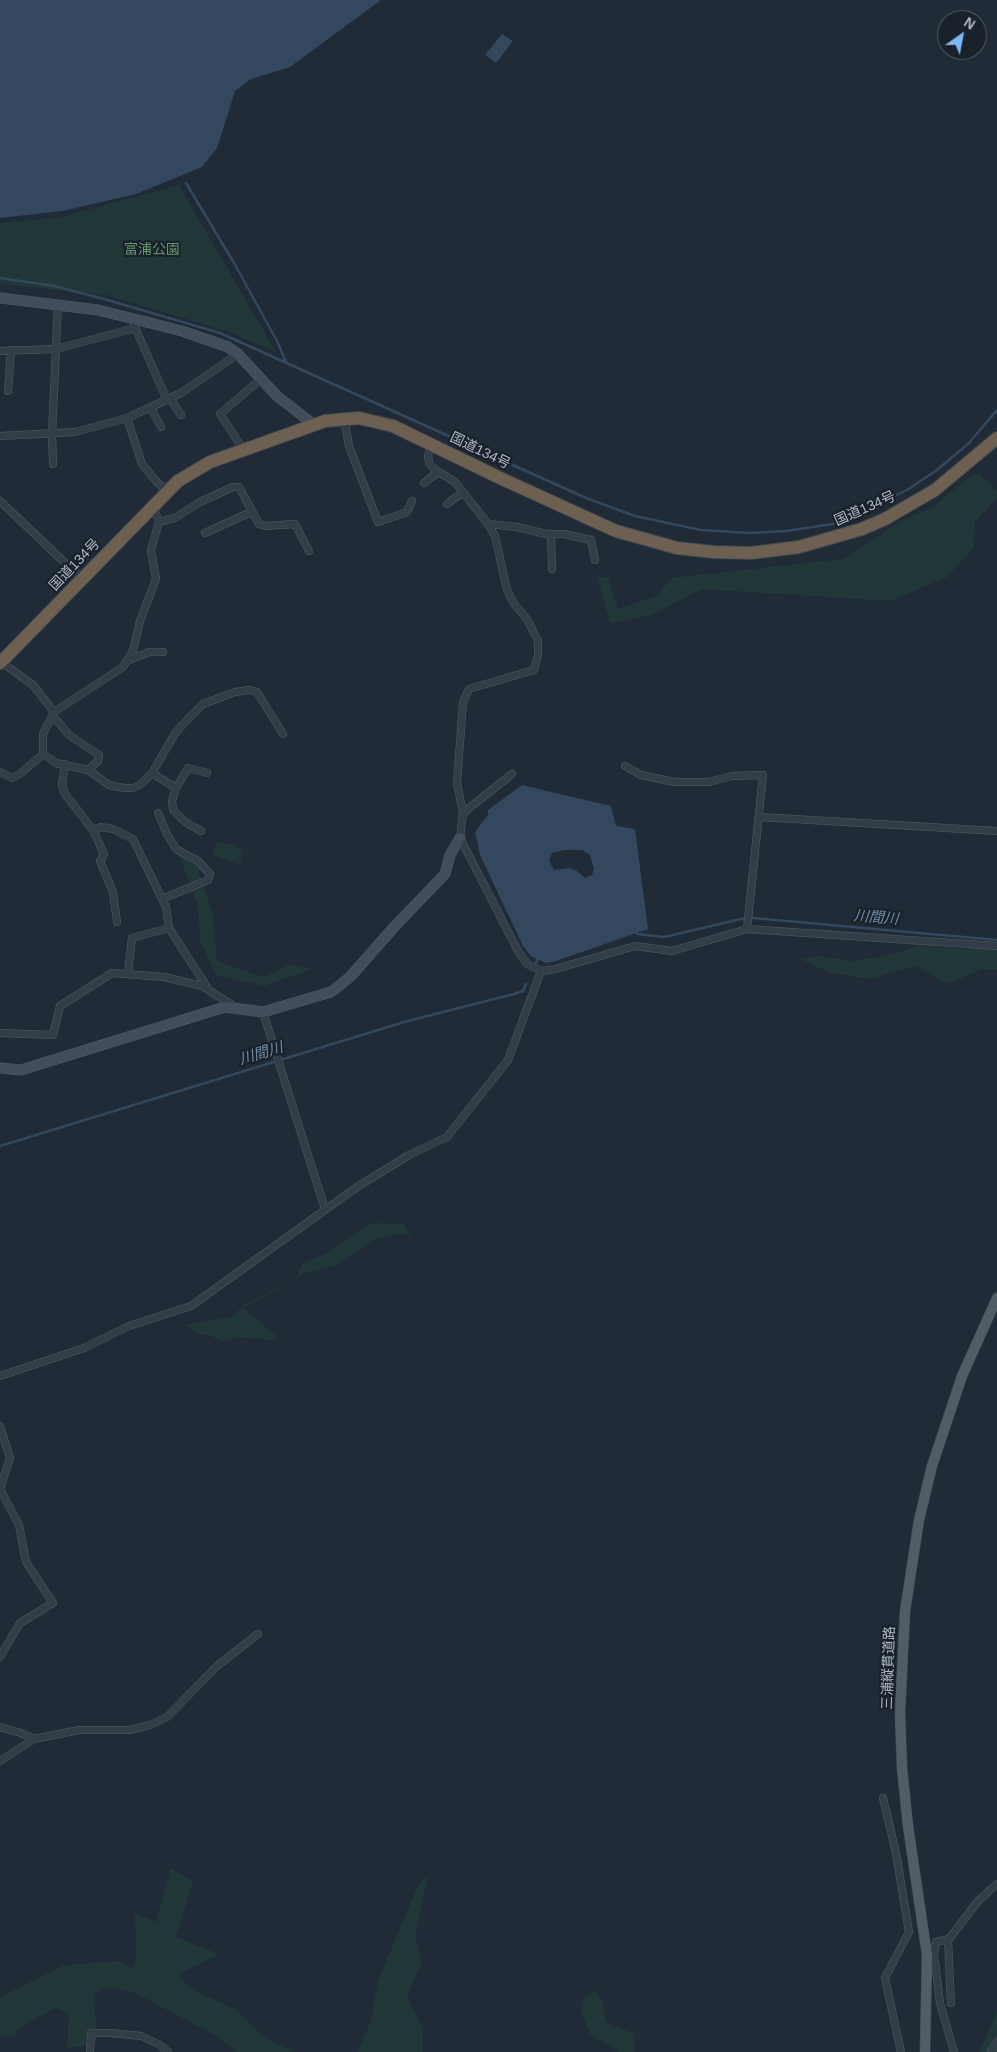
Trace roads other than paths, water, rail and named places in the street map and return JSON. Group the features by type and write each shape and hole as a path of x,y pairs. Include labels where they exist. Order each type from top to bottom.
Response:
{"highway":[{"name":"国道134号","path":"0,661 167,491 193,471 242,449 313,424 344,418 376,420 432,444 500,478 616,531 678,548 714,552 751,553 799,547 834,539 877,522 936,490 997,438"}],"main road":[{"name":"三浦縦貫道路","path":"925,2052 927,1955 908,1826 902,1768 900,1713 905,1611 920,1520 932,1466 962,1376 997,1298"}],"street":[{"path":"0,298 58,304 131,318 219,344 238,354 277,396 313,424"},
{"path":"53,464 52,435 58,304"},
{"path":"131,318 169,399 181,415"},
{"path":"0,351 56,348 135,328"},
{"path":"8,392 11,350"},
{"path":"0,436 52,435 75,432 127,418 169,399 238,354"},
{"path":"242,449 220,414 262,378"},
{"path":"151,408 161,427"},
{"path":"127,418 142,464 156,482 167,491"},
{"path":"344,418 348,446 378,522 407,512 412,501"},
{"path":"0,1068 21,1070 225,1007 263,1012 332,992 350,977 445,874 450,855 460,838 464,813 457,783 463,702 469,689 534,670 538,655 538,641 532,628 506,590 495,536 488,524 455,482 438,472 429,463 428,455 432,444"},
{"path":"424,483 438,472"},
{"path":"159,522 175,518 200,502 233,487 239,487 243,491 251,512 259,524 265,526 295,524 309,551"},
{"path":"447,504 463,492"},
{"path":"0,501 82,579"},
{"path":"0,772 12,778 20,774 43,754 43,734 53,714 123,667 133,652 140,621 156,579 151,550 159,522 155,511 151,507"},
{"path":"205,533 251,512"},
{"path":"488,524 551,534 564,534 591,540 595,560"},
{"path":"551,534 552,569"},
{"path":"127,661 150,652 163,652"},
{"path":"0,661 33,685 69,735 99,755 98,761 88,770"},
{"path":"43,754 56,762 88,770 110,785 133,788 142,784 152,773 176,732 203,704 235,692 249,690 257,692 283,734"},
{"path":"64,764 62,786 65,794 93,830 104,854 100,861 114,892 117,922"},
{"path":"625,766 641,776 674,782 709,782 732,776 764,775 747,929"},
{"path":"201,831 186,822 173,810 172,802 176,788 188,768 207,772"},
{"path":"152,773 176,788"},
{"path":"464,813 512,774"},
{"path":"158,813 176,849 198,861 210,874 208,880 162,898"},
{"path":"760,817 997,831"},
{"path":"93,830 101,827 133,839 162,898 169,928 207,987 237,1008"},
{"path":"460,838 518,951 527,964 541,970 552,970 635,946 672,951 747,929 997,946"},
{"path":"128,973 132,938 169,928"},
{"path":"0,1376 84,1348 129,1326 191,1306 213,1292 325,1209 409,1155 446,1136 459,1123 508,1060 541,970"},
{"path":"0,1033 53,1034 60,1006 112,973 128,973 164,978 207,987"},
{"path":"263,1012 325,1209"},
{"path":"0,1426 10,1458 0,1489 19,1526 26,1562 52,1603 20,1623 0,1657"},
{"path":"0,1761 34,1739 79,1730 130,1730 150,1725 167,1717 217,1666 258,1634"},
{"path":"0,1727 34,1739"},
{"path":"883,1798 896,1853 909,1932 885,1978 901,2052"},
{"path":"951,2003 948,1940 985,1893 997,1884"},
{"path":"948,1940 936,1942 934,1954 941,2009 954,2052"},
{"path":"90,2052 91,2033 110,2032 141,2036 160,2045 168,2052"},
{"path":"991,2052 997,2042"}],"water":[{"path":"0,0 381,0 290,67 251,79 235,91 217,148 202,167 136,194 63,211 0,218"},
{"path":"502,34 513,41 496,63 485,55"},
{"path":"522,785 611,806 616,826 635,829 648,929 556,961 546,963 531,956 523,946 480,855 475,832 488,815 488,810","holes":["564,850 582,850 590,855 594,869 592,875 585,878 577,871 569,868 554,870 549,861 552,853"]}],"waterway":[{"path":"186,183 234,263 277,341 286,362"},
{"path":"0,278 54,286 220,333 586,498 635,516 701,530 750,533 786,531 839,523 907,490 937,470 969,443 997,410"},
{"name":"川間川","path":"637,934 664,937 745,918"},
{"name":"川間川","path":"753,918 997,940"},
{"name":"川間川","path":"535,964 539,958"},
{"name":"川間川","path":"0,1146 404,1022 514,994 523,991 526,984"}],"park label":[{"name":"富浦公園","path":"152,250"}]}
